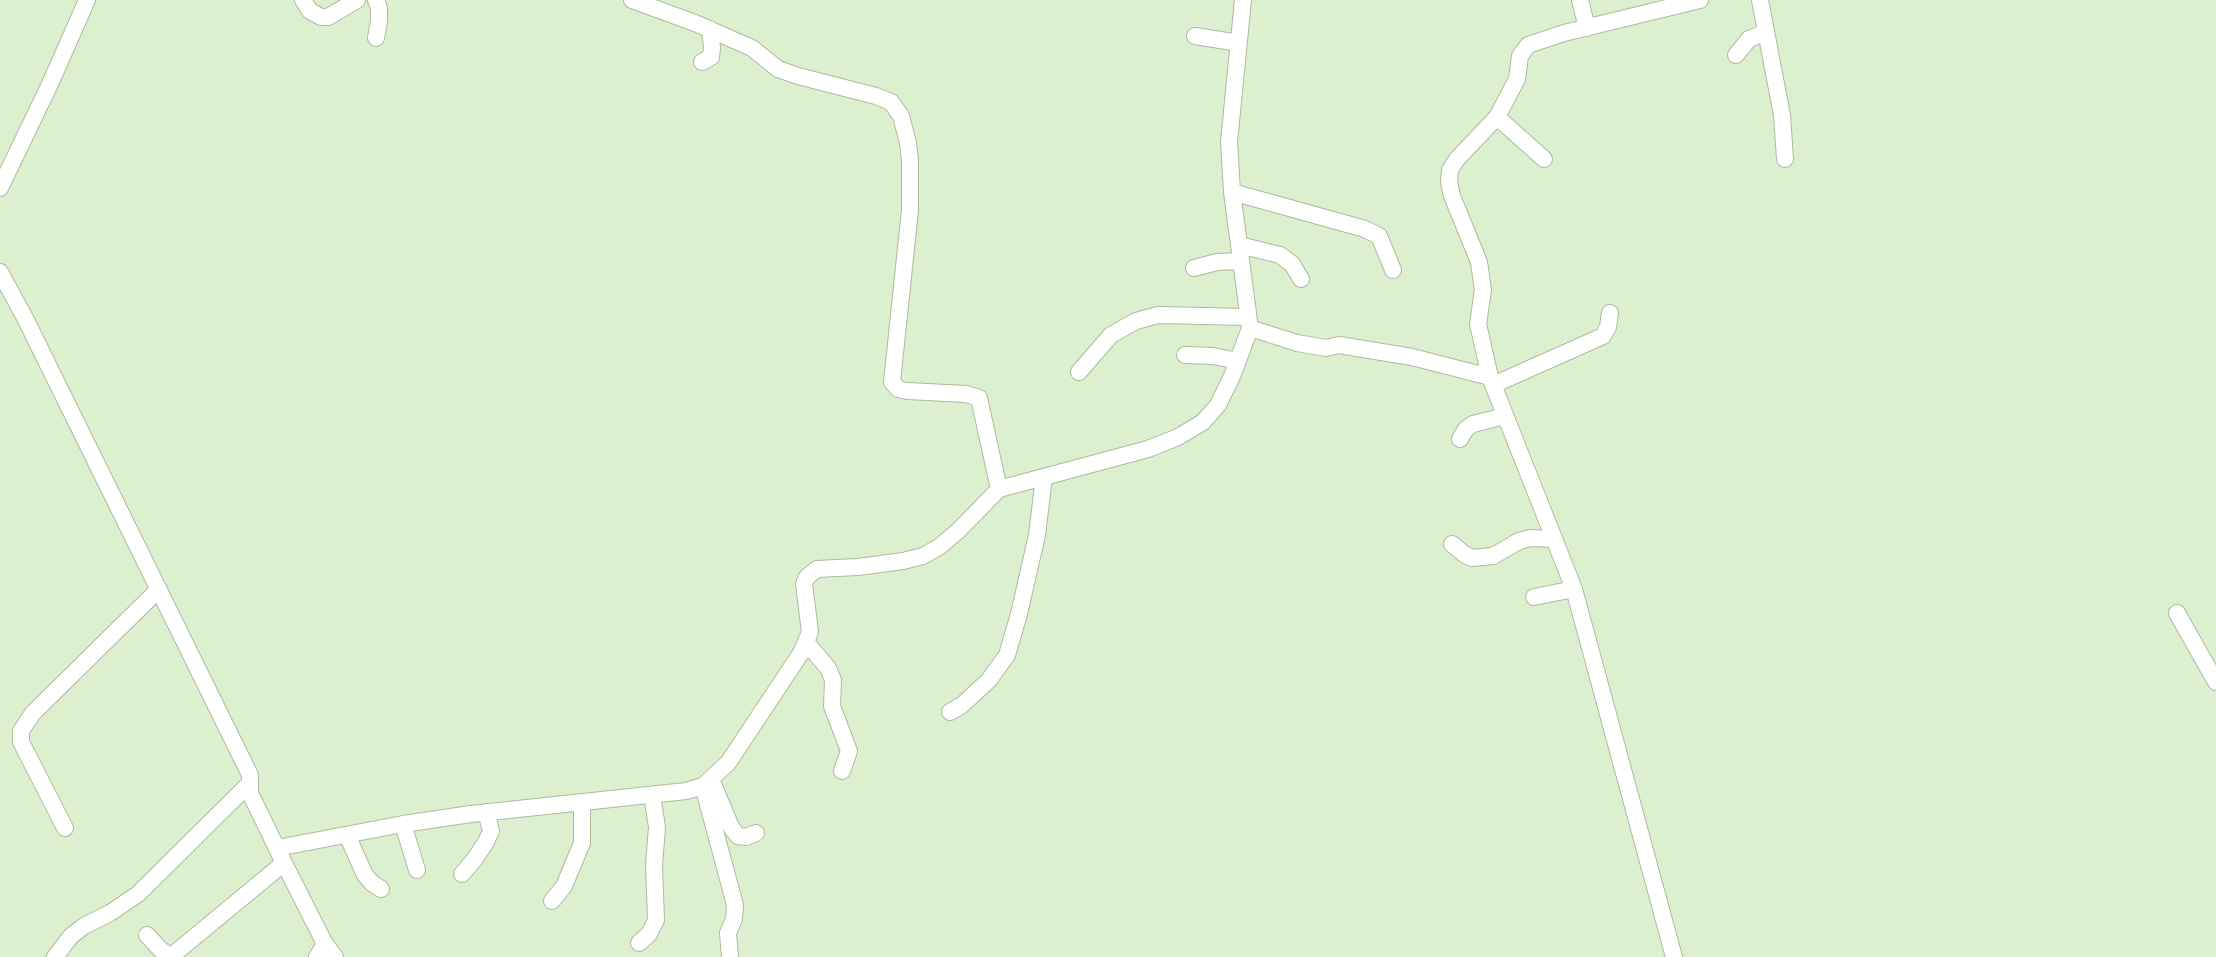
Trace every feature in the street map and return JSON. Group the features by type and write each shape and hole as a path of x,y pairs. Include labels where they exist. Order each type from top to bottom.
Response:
{"street":[{"path":"0,188 88,0"},
{"path":"303,0 310,10 320,17 328,17 358,0"},
{"path":"376,0 379,8 376,38"},
{"path":"632,0 710,29 752,48 778,69 876,96 891,102 901,116 908,143 910,162 910,210 892,382 898,389 907,391 966,394 979,398 999,489"},
{"path":"146,935 168,955 174,954 280,855 347,836 403,824 486,812 686,791 707,782 728,763 801,654 810,632 804,584 807,577 817,569 858,567 903,561 923,556 939,547 952,536 999,489 1148,449 1178,438 1203,422 1218,405 1238,360 1249,323 1232,192 1229,142 1243,0"},
{"path":"1580,0 1587,28"},
{"path":"1674,957 1587,630 1554,538 1491,381 1478,324 1483,290 1479,262 1452,196 1449,182 1450,170 1457,159 1498,117 1517,79 1518,62 1523,50 1528,46 1587,28 1700,0"},
{"path":"1760,0 1782,115 1785,159"},
{"path":"702,62 711,57 710,29"},
{"path":"1736,55 1749,39 1766,32"},
{"path":"1196,36 1239,44"},
{"path":"1498,117 1544,159"},
{"path":"1232,192 1365,229 1379,236 1393,270"},
{"path":"1239,245 1280,255 1292,264 1301,279"},
{"path":"1194,268 1217,262 1241,261"},
{"path":"0,272 25,318 250,775 250,793 280,855 321,950 335,957"},
{"path":"1079,372 1111,335 1136,321 1158,315 1249,323 1297,343 1326,348 1339,345 1412,357 1491,381 1603,336 1608,327 1610,313"},
{"path":"1185,355 1213,356 1238,360"},
{"path":"1460,439 1466,429 1473,424 1505,416"},
{"path":"950,712 962,705 989,680 1006,655 1019,614 1037,534 1044,477"},
{"path":"1452,544 1472,558 1493,556 1520,541 1530,538 1554,538"},
{"path":"65,828 21,742 21,732 34,713 159,589"},
{"path":"1534,597 1574,590"},
{"path":"2177,613 2216,682"},
{"path":"806,642 828,668 832,680 832,706 849,751 842,770"},
{"path":"707,782 738,836 746,837 756,834"},
{"path":"707,782 735,906 734,919 728,933 730,957"},
{"path":"55,957 71,936 84,926 110,913 138,894 249,784"},
{"path":"639,943 649,934 656,920 654,864 656,827 652,795"},
{"path":"552,901 564,886 582,843 582,802"},
{"path":"462,874 474,860 491,831 486,812"},
{"path":"403,824 417,870"},
{"path":"347,836 365,875 372,883 382,889"}]}
